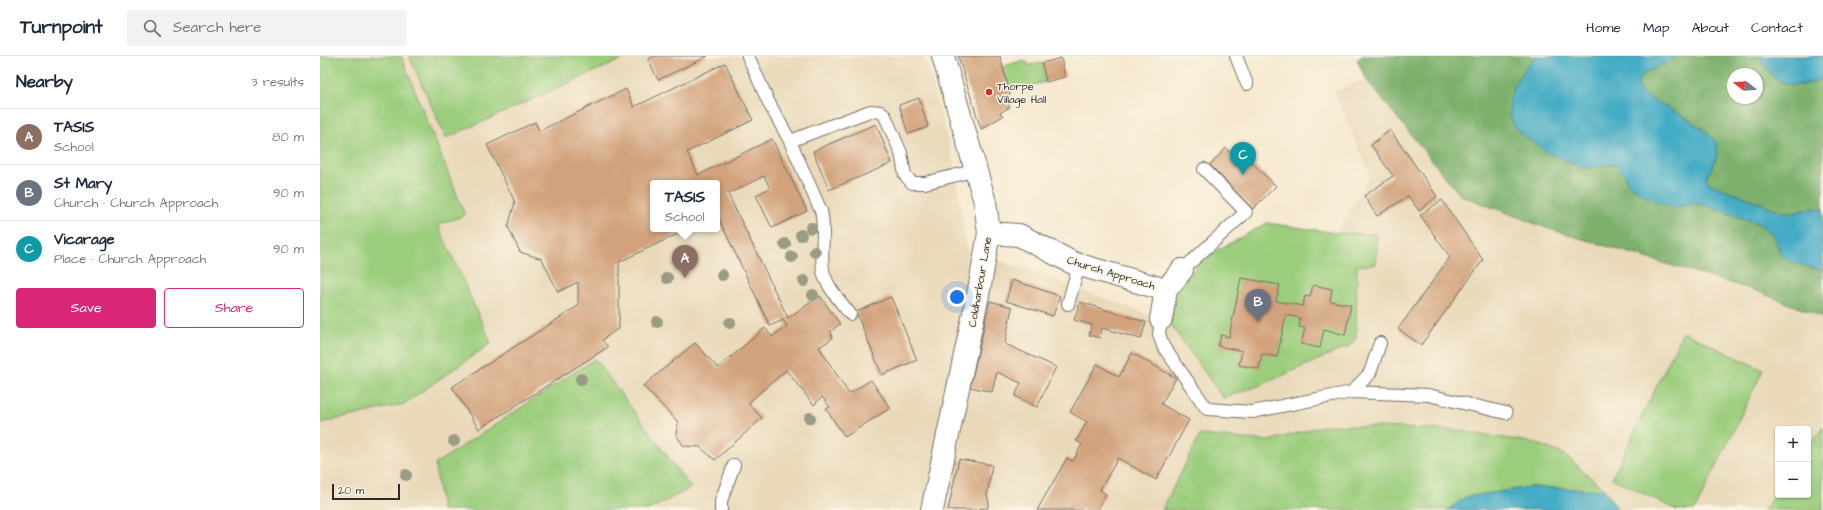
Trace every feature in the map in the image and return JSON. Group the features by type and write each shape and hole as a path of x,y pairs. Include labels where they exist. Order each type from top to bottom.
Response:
{"street":[{"name":"Coldharbour Lane","path":"932,510 975,308 989,233 985,202 977,170 943,56"},
{"name":"Church Approach","path":"989,233 1019,235 1079,265 1166,290"},
{"path":"1161,319 1166,290 1182,270"}],"lane":[{"path":"748,56 769,103 790,141 823,216 823,270 826,279 850,314"},
{"path":"1236,56 1247,84"},
{"path":"790,141 876,110 881,112 888,121 901,153 905,175 912,183 925,183 977,170"},
{"path":"1182,270 1246,212 1204,169"},
{"path":"1068,304 1079,265"},
{"path":"1161,319 1159,334 1163,346 1208,409 1252,412 1352,392 1428,394 1506,413"},
{"path":"1352,392 1370,373 1380,343"},
{"path":"721,510 721,501 734,465"}],"shaded area":[{"path":"320,56 925,56 954,164 967,250 1017,266 1169,322 1223,398 1261,385 1349,346 1356,338 1357,266 1377,234 1337,233 1370,175 1334,91 1366,79 1460,195 1754,290 1823,317 1823,510 320,510"}],"green space":[{"path":"320,56 401,56 465,215 438,225 491,343 404,404 320,423"},
{"path":"409,56 629,56 446,138"},
{"path":"1362,56 1535,56 1514,85 1588,168 1610,164 1618,166 1625,174 1628,184 1649,198 1675,208 1692,203 1705,205 1760,224 1774,236 1781,255 1811,268 1823,270 1823,317 1754,290 1549,229 1460,195 1366,79 1357,60"},
{"path":"1678,56 1758,56 1772,74 1785,84 1802,85 1823,78 1823,211 1812,208 1793,213 1783,212 1710,184 1706,179 1716,159 1703,129 1642,94 1636,84 1641,75"},
{"path":"1023,60 1029,65 1042,63 1046,82 1009,90 1002,67"},
{"path":"1267,223 1337,233 1377,234 1376,264 1357,266 1356,338 1349,346 1261,385 1223,398 1169,322 1178,289 1203,258"},
{"path":"1683,332 1763,370 1695,510 1677,510 1612,478"},
{"path":"595,359 691,488 648,510 442,510 435,464"},
{"path":"1327,425 1453,430 1536,443 1565,455 1605,490 1530,487 1466,497 1447,510 1162,510 1200,435 1268,441"},
{"path":"1823,427 1823,510 1764,510 1775,494 1775,498 1811,498 1811,444"}],"water":[{"path":"1535,56 1678,56 1642,75 1637,84 1642,94 1684,117 1707,132 1714,140 1717,146 1717,155 1706,178 1710,184 1783,212 1793,213 1812,208 1823,211 1823,270 1793,263 1781,255 1774,236 1760,224 1705,205 1692,203 1675,208 1649,198 1628,184 1625,174 1618,166 1610,164 1588,168 1577,166 1549,153 1522,135 1514,126 1510,116 1509,101 1514,85"},
{"path":"1758,56 1823,56 1823,78 1802,85 1785,84 1772,74"},
{"path":"1530,487 1605,490 1618,510 1447,510 1466,497"}],"building":[{"path":"655,56 708,56 658,80 648,59"},
{"name":"Thorpe Village Hall","path":"958,56 1000,56 1010,95 1005,96 1010,107 1000,113 1003,116 981,129"},
{"path":"1061,58 1065,77 1046,82 1042,63"},
{"path":"725,63 753,120 687,152 698,175 772,139 807,211 772,228 756,195 770,188 764,176 728,194 788,318 820,296 840,324 831,331 832,339 819,347 849,394 871,380 890,408 845,437 826,409 830,407 822,397 814,405 786,370 748,403 762,418 715,460 700,447 684,446 676,435 678,422 643,386 695,343 718,368 765,328 772,337 787,326 783,320 770,326 720,221 720,180 650,180 650,232 682,232 619,262 619,328 602,340 608,347 479,429 452,387 578,306 578,282 558,292 542,259 520,252 508,227 515,202 487,145 535,122 539,131 626,89 634,107"},
{"path":"919,98 928,127 908,134 899,105"},
{"path":"876,124 892,163 829,190 813,151"},
{"path":"1390,130 1437,196 1419,211 1408,196 1377,216 1364,196 1393,176 1371,145"},
{"path":"1226,148 1240,163 1246,157 1276,186 1253,209 1210,165"},
{"path":"1442,200 1483,260 1421,345 1398,329 1450,257 1420,215"},
{"path":"1241,278 1280,285 1276,301 1303,306 1305,296 1310,297 1313,285 1332,289 1330,301 1351,305 1345,335 1324,329 1320,348 1301,344 1305,328 1299,327 1300,318 1286,315 1277,357 1262,354 1259,369 1239,365 1242,351 1218,346 1221,335 1229,337"},
{"path":"1012,280 1060,296 1053,316 1006,301"},
{"path":"891,297 917,360 882,375 856,312"},
{"path":"990,301 1012,307 1005,344 1056,367 1037,407 1015,396 1021,383 997,372 992,392 970,387"},
{"path":"1080,302 1146,322 1141,339 1102,328 1100,338 1089,335 1092,325 1074,320"},
{"path":"1132,353 1176,378 1161,404 1189,420 1156,480 1118,458 1100,490 1106,494 1097,510 1037,510 1067,458 1073,461 1082,444 1076,441 1087,422 1070,412 1097,364 1119,377"},
{"path":"959,459 992,465 987,495 989,502 987,509 948,510"}],"place":[{"name":"Thorpe Village Hall","path":"989,92"},
{"name":"Vicarage","path":"1243,175"},
{"name":"TASIS","path":"685,278"},
{"name":"St Mary","path":"1258,322"}]}
